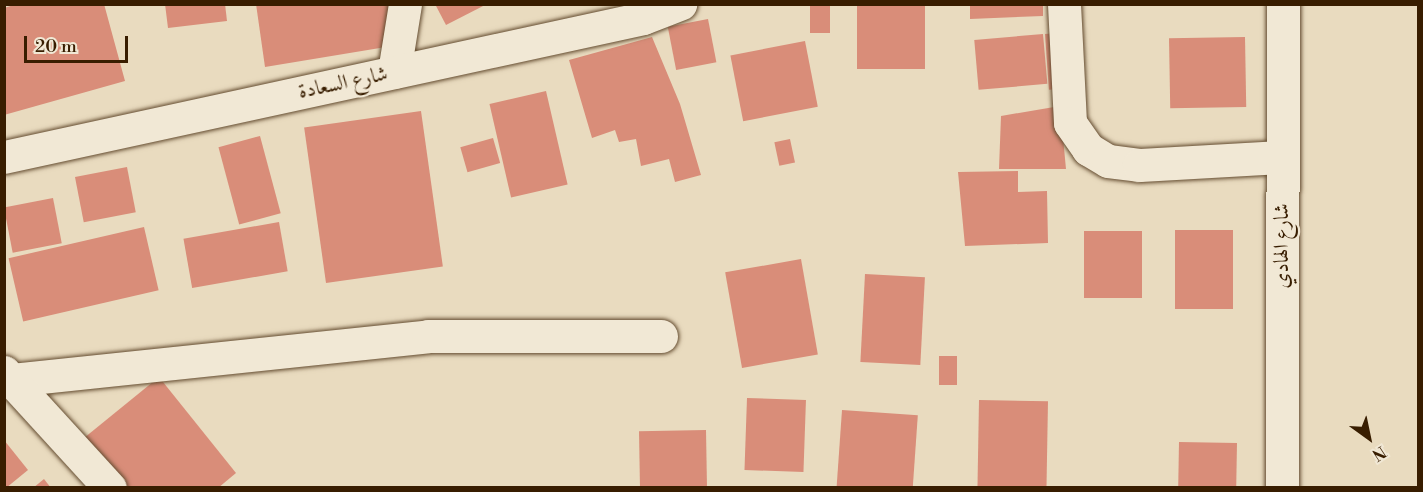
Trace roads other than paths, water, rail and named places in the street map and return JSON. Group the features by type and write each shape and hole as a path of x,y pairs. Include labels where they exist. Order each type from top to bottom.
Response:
{"street":[{"path":"394,72 405,4"},
{"name":"شارع السعادة","path":"4,157 643,18 680,4"},
{"path":"1064,4 1070,123 1088,149 1108,161 1138,165 1282,157"},
{"name":"شارع الهادي","path":"1282,488 1283,4"},
{"path":"8,376 428,336 661,336"},
{"path":"8,376 110,488"}]}
